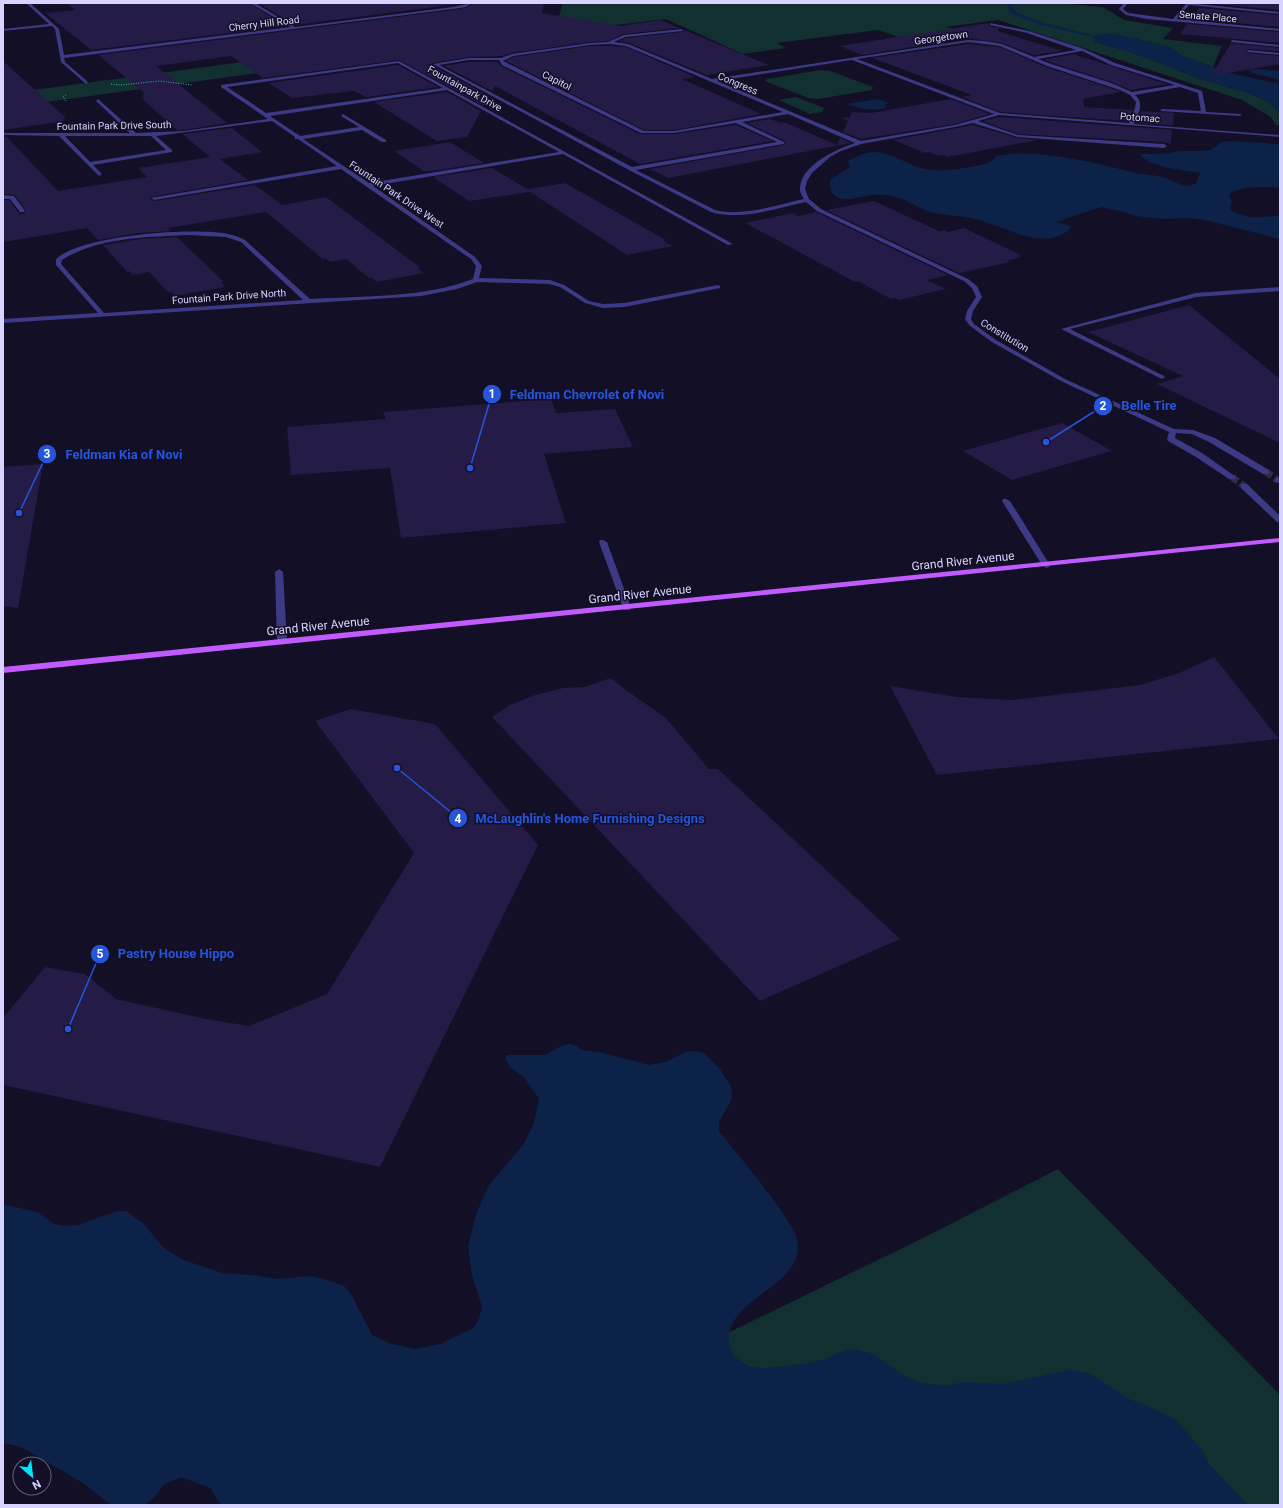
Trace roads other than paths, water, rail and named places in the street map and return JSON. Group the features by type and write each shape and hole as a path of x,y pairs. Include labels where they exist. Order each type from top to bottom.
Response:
{"main road":[{"name":"Grand River Avenue","path":"3,670 627,608 1280,540"}],"street":[{"path":"28,3 53,25 59,34 64,63 86,83"},
{"path":"252,3 295,28"},
{"name":"Senate Place","path":"1126,3 1121,9 1127,14 1147,18 1280,30"},
{"name":"Cherry Hill Road","path":"62,57 453,8 469,4"},
{"path":"1174,20 1188,4 1280,13"},
{"path":"991,24 1028,32 1083,50 1113,64 1200,92 1204,113"},
{"path":"3,30 53,25"},
{"name":"Capitol","path":"682,30 624,36 609,43 590,44 512,55 502,59 501,61 504,64 643,132 674,132 787,113"},
{"name":"Georgetown","path":"710,81 975,41 1000,45 1131,94"},
{"path":"1232,41 1280,46"},
{"name":"Congress","path":"609,43 627,45 860,143"},
{"path":"1034,58 1083,50"},
{"path":"1248,51 1280,54"},
{"path":"502,59 468,59 435,64 631,169 713,211 724,214 737,214 808,200"},
{"name":"Potomac","path":"852,59 999,114 1280,136"},
{"name":"Fountainpark Drive","path":"271,120 223,86 399,62 730,244"},
{"path":"1131,94 1181,85"},
{"path":"265,115 447,89"},
{"path":"1131,94 1138,100 1139,105 1131,125"},
{"path":"98,100 136,136"},
{"path":"1162,110 1240,115"},
{"name":"Potomac","path":"808,200 802,189 804,181 810,172 828,156 839,150 860,143 974,121 999,114"},
{"path":"343,115 384,141"},
{"name":"Fountain Park Drive South","path":"3,134 136,136 184,132 271,120"},
{"name":"Fountain Park Drive West","path":"271,120 473,258 479,266 476,280"},
{"path":"631,169 782,143 736,121"},
{"path":"974,121 1018,136 1164,146"},
{"path":"298,138 363,128"},
{"path":"61,135 99,174"},
{"path":"89,164 170,152 152,135"},
{"path":"368,185 563,153"},
{"path":"154,198 341,167"},
{"path":"3,197 12,197 22,211"},
{"name":"Constitution","path":"808,200 819,210 966,280 975,287 979,297 970,311 968,319 980,332 1063,380 1173,430 1193,432 1212,440 1266,472"},
{"path":"102,314 58,264 58,259 64,253 92,245 169,234 195,233 235,237 243,241 308,301"},
{"path":"476,280 550,282 562,286 587,302 603,306 624,305 718,287"},
{"name":"Fountain Park Drive North","path":"3,321 421,294 455,288 476,280"},
{"path":"1162,377 1064,329 1196,295 1280,290"},
{"path":"1173,430 1171,439 1199,455 1232,477"},
{"path":"1244,486 1280,520"},
{"path":"1006,501 1046,565"},
{"path":"603,542 627,608"},
{"path":"280,572 282,642"}],"water":[{"path":"1104,34 1120,35 1170,47 1184,57 1234,74 1280,84 1280,113 1267,101 1248,93 1198,78 1131,52 1094,42 1093,36"},
{"path":"1258,69 1280,71 1280,80 1253,73 1249,70"},
{"path":"878,99 889,103 885,104 885,108 876,110 846,104"},
{"path":"1230,141 1280,144 1280,188 1245,188 1232,192 1229,195 1232,202 1230,209 1241,215 1248,217 1267,217 1280,215 1280,239 1209,221 1190,218 1162,219 1136,216 1101,207 1056,222 1071,226 1071,228 1061,235 1051,238 1039,238 1016,233 976,219 930,212 901,199 889,196 869,195 852,199 842,199 833,194 830,185 830,180 850,167 848,161 857,156 871,152 880,152 891,155 917,167 932,170 960,169 984,164 996,156 1011,154 1046,155 1082,160 1136,173 1158,176 1188,186 1196,183 1200,173 1159,165 1144,159 1140,154 1204,151 1210,150 1222,142"},
{"path":"570,1044 577,1046 582,1050 599,1052 649,1065 665,1062 686,1052 694,1051 704,1053 720,1069 731,1086 732,1099 719,1122 719,1131 775,1202 797,1239 797,1255 791,1268 780,1280 741,1312 732,1324 729,1343 733,1356 750,1367 768,1368 809,1363 826,1359 845,1350 854,1349 873,1354 905,1376 922,1383 944,1386 964,1382 1003,1384 1070,1370 1091,1374 1131,1400 1148,1406 1176,1420 1203,1451 1210,1465 1248,1505 221,1505 210,1488 181,1477 163,1485 156,1496 145,1505 111,1505 83,1483 52,1465 52,1456 36,1456 21,1447 3,1443 3,1204 37,1212 54,1224 65,1226 78,1225 117,1211 126,1211 143,1223 163,1247 181,1259 222,1273 252,1275 278,1279 308,1276 325,1279 344,1286 350,1292 372,1335 392,1344 415,1349 440,1344 473,1328 479,1319 482,1307 472,1275 468,1247 476,1214 489,1185 524,1144 534,1123 539,1099 524,1077 512,1069 505,1059 507,1055 545,1055 561,1046"}],"waterway":[{"path":"1009,3 1011,10 1014,13 1043,24 1106,39"}],"tunnel":[{"path":"1266,472 1278,480"},
{"path":"1232,477 1244,486"}],"place":[{"name":"Belle Tire","path":"1046,442"},
{"name":"Feldman Chevrolet of Novi","path":"470,468"},
{"name":"Feldman Kia of Novi","path":"19,513"},
{"name":"McLaughlin's Home Furnishing Designs","path":"397,768"},
{"name":"Pastry House Hippo","path":"68,1029"}]}
